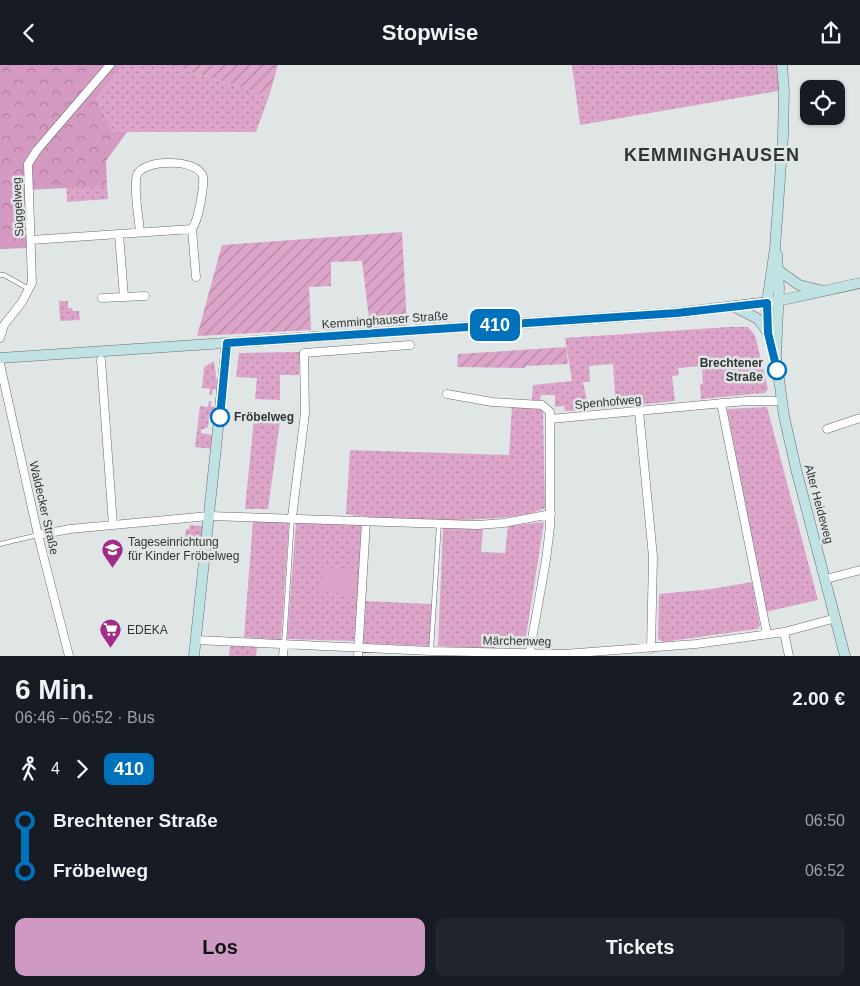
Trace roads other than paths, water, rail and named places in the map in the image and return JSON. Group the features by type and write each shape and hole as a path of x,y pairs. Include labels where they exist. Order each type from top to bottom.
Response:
{"street":[{"name":"Süggelweg","path":"0,338 4,325 30,289 33,277 28,164 37,150 110,65"},
{"path":"767,303 775,248 784,99 782,65"},
{"path":"140,232 136,178 143,167 152,164 189,164 201,172 203,182 199,213 192,229 196,277"},
{"path":"32,239 192,229"},
{"path":"120,234 124,297"},
{"path":"775,248 778,270 778,301"},
{"path":"185,262 195,261"},
{"path":"778,270 798,285 824,291"},
{"name":"Kemminghauser Straße","path":"0,358 677,313 767,303 860,283"},
{"path":"102,298 145,296"},
{"name":"Alter Heideweg","path":"778,301 776,357 781,401 845,656"},
{"name":"Alter Heideweg","path":"767,303 768,333 776,357"},
{"path":"734,307 758,319 768,333"},
{"path":"194,656 227,343"},
{"path":"292,517 305,413 304,353 410,345"},
{"path":"101,360 113,525"},
{"name":"Waldecker Straße","path":"0,364 1,377 38,535 69,656"},
{"path":"447,394 492,402 542,405 550,411 550,514 546,560 529,654"},
{"name":"Spenhofweg","path":"550,419 721,403 781,401"},
{"path":"721,403 767,633"},
{"path":"639,411 653,557 651,649"},
{"path":"827,429 860,417"},
{"path":"38,535 70,529 209,516 487,524 550,514"},
{"path":"358,656 366,521"},
{"path":"826,579 860,570"},
{"name":"Märchenweg","path":"196,641 358,647 432,654 618,654 784,632 836,618"},
{"path":"784,632 789,656"},
{"path":"283,656 284,645"}],"lane":[{"path":"2,274 30,289"},
{"path":"284,645 292,517"},
{"path":"432,654 439,523"},
{"path":"0,544 38,535"}],"place":[{"name":"Brechtener Straße","path":"777,370"},
{"name":"Fröbelweg","path":"220,417"},
{"name":"Tageseinrichtung für Kinder Fröbelweg","path":"112,568"},
{"name":"EDEKA","path":"111,649"}],"district":[{"name":"KEMMINGHAUSEN","path":"712,155"}]}
